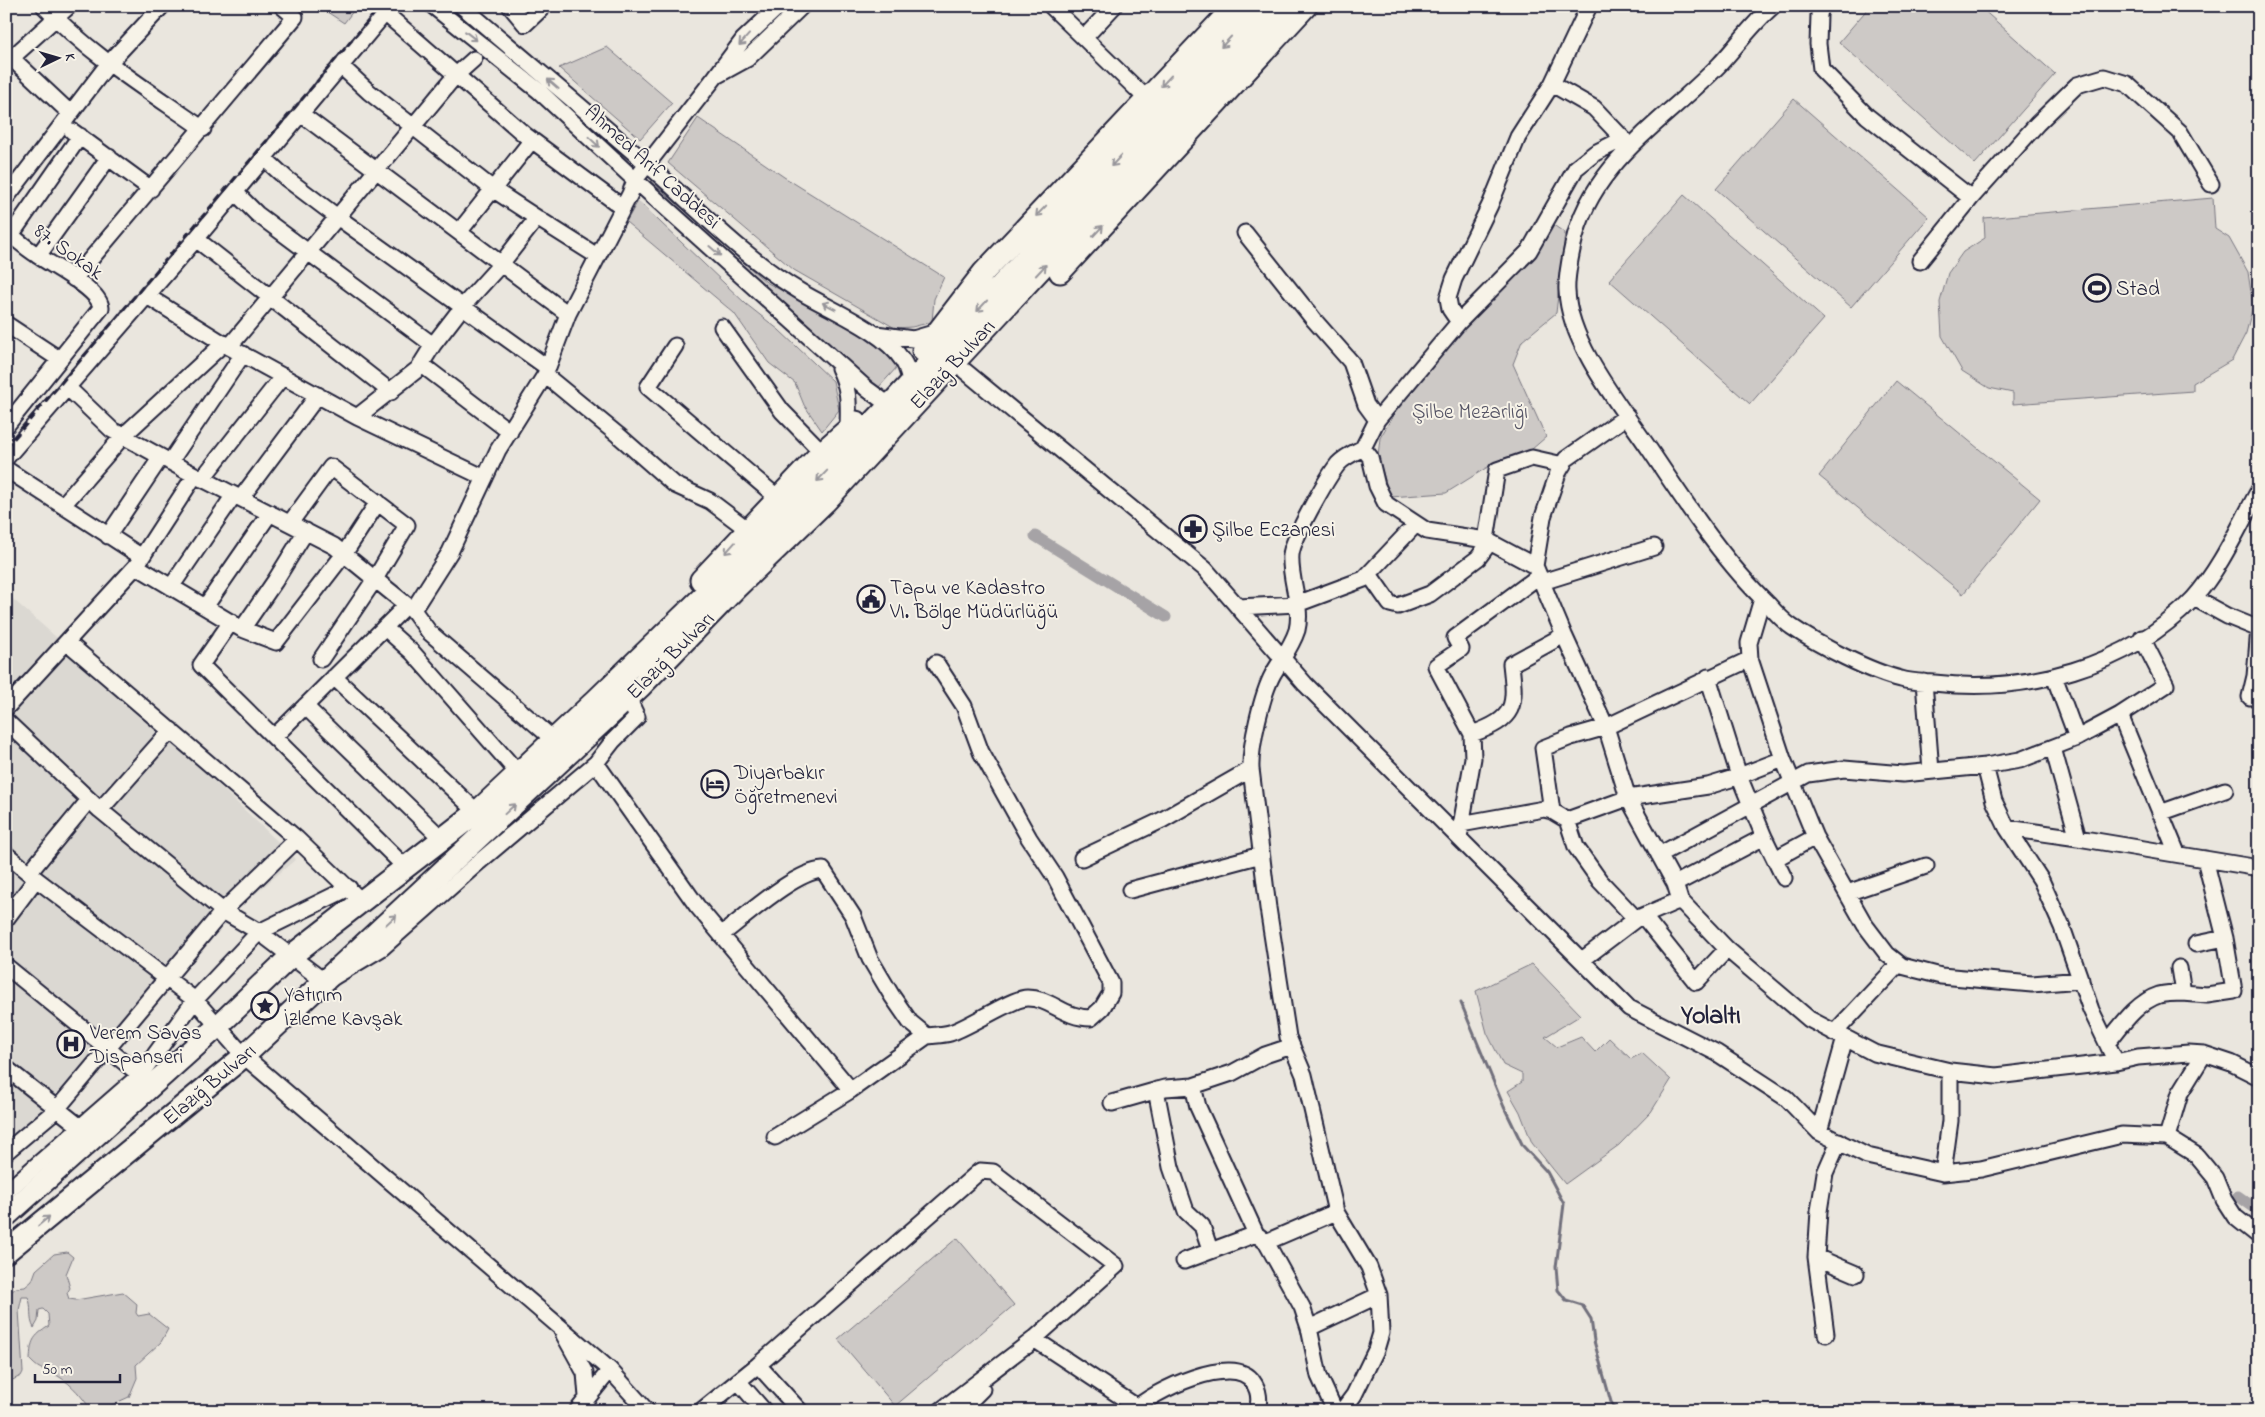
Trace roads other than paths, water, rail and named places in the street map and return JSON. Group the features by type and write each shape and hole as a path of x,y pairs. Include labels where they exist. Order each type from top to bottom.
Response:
{"highway":[{"path":"909,377 938,332 990,266 1235,6"},
{"name":"Elazığ Bulvarı","path":"6,1252 244,1056 326,982 667,660 735,589 825,502 895,404 909,377 1259,6"},
{"name":"Elazığ Bulvarı","path":"6,1216 217,1027 355,894 406,868 477,812 519,774 748,552 848,439 895,404 1162,139 1284,6"},
{"path":"667,660 712,628 786,557 965,371 1228,92 1306,6"},
{"path":"1162,139 1228,92"},
{"path":"644,653 688,594 747,529 822,452 848,439"}],"street":[{"path":"44,6 56,19 109,63 203,129"},
{"path":"69,6 8,58 80,136 151,189"},
{"path":"6,198 109,63 162,6"},
{"path":"74,279 203,129 295,17 282,6"},
{"name":"Ahmed Arif Caddesi","path":"432,6 539,90 635,180 823,348 838,364 895,404"},
{"name":"Ahmed Arif Caddesi","path":"462,6 647,164 764,268 801,292 844,314 893,350 903,360 909,377"},
{"path":"510,6 525,24 544,6"},
{"path":"274,737 384,628 410,608 450,552 498,450 547,371 568,314 630,194 635,180 743,40 779,6"},
{"path":"716,76 747,59 802,6"},
{"path":"1052,6 1148,100"},
{"path":"1084,38 1114,6"},
{"path":"1459,322 1450,309 1448,298 1454,279 1490,205 1518,137 1552,84 1589,6"},
{"path":"1773,6 1757,20 1718,66 1627,143 1588,202 1574,242 1566,290 1572,321 1590,361 1741,578 1762,599 1790,626 1846,657 1900,679 1956,686 2014,685 2066,674 2120,652 2165,624 2194,598 2222,559 2259,490"},
{"path":"1821,6 1818,44 1821,68 1867,116 1971,198"},
{"path":"6,458 236,193 388,10 455,76 532,140 622,207"},
{"path":"63,505 123,436 227,345 269,298 455,76 474,59"},
{"path":"341,66 369,92 494,190 597,256"},
{"path":"1920,261 1971,198 2037,124 2077,85 2104,76 2127,84 2180,132 2211,184"},
{"path":"1552,84 1594,108 1627,143"},
{"path":"302,114 568,314"},
{"path":"8,233 80,136"},
{"path":"460,232 532,140"},
{"path":"1342,1411 1354,1395 1376,1350 1381,1333 1379,1295 1369,1267 1336,1212 1304,1075 1288,1037 1261,855 1250,753 1256,726 1272,675 1283,659 1296,632 1299,620 1291,554 1296,536 1338,464 1363,448 1377,420 1459,322 1529,251 1576,168 1595,153 1627,143"},
{"path":"38,256 109,157"},
{"path":"264,158 336,216 463,306 547,371 675,485 710,501 747,529"},
{"path":"236,193 257,214 306,252 433,345"},
{"path":"357,417 418,369 433,345 463,306 501,264 537,218"},
{"name":"87. Sokak","path":"6,426 101,308 99,300 74,279 38,256 8,233"},
{"path":"1245,233 1314,320 1352,362 1366,405 1377,420"},
{"path":"196,239 391,392"},
{"path":"146,296 227,345 357,417 485,478"},
{"path":"6,324 59,359"},
{"path":"722,327 782,411 822,452"},
{"name":"Ahmed Arif Caddesi","path":"870,332 912,338 938,332"},
{"path":"675,346 648,387 778,498"},
{"path":"108,536 243,354"},
{"path":"421,364 510,432"},
{"name":"Ahmed Arif Caddesi","path":"838,364 845,379 849,395 848,439"},
{"path":"965,371 1205,569 1305,684 1460,830 1629,1008 1717,1053 1786,1098 1819,1132 1867,1156 1943,1173 1981,1169 2122,1135 2167,1137 2196,1155 2215,1178 2224,1200 2235,1217 2259,1236"},
{"path":"6,708 139,561 198,477 283,376"},
{"path":"67,387 112,430 198,477 334,546 410,608 429,632 553,739"},
{"path":"171,587 238,496 318,395"},
{"path":"1627,416 1566,459 1542,516 1539,575 1606,727 1628,798 1675,884 1680,900 1728,949 1809,1020 1874,1053 1950,1072 1996,1076 2116,1062 2138,1057 2189,1053 2204,1054 2231,1062 2259,1077"},
{"path":"1363,448 1370,457 1377,486 1386,504 1427,531 1488,541 1539,575"},
{"path":"1369,574 1390,604 1398,606 1430,594 1478,558 1488,541 1497,470 1532,458 1563,465"},
{"path":"290,523 331,466 407,525 375,579 321,658"},
{"path":"6,469 108,536 171,587 236,625 276,642 344,554 378,502"},
{"path":"205,607 270,513"},
{"path":"1238,607 1297,604 1364,579 1416,524"},
{"path":"306,531 276,581 201,664 406,868"},
{"path":"1460,830 1474,758 1472,734 1436,666 1461,649 1455,638 1539,575 1654,547"},
{"path":"2194,598 2227,616 2259,629 2255,676 2250,697"},
{"path":"1762,599 1749,643 1750,659 1791,782 1814,837 1865,925 1887,954 1902,966 1941,976 2022,983 2081,980"},
{"path":"384,628 413,652 519,774"},
{"path":"1472,734 1503,720 1509,710 1514,696 1510,664 1564,635"},
{"path":"1659,854 1808,774 1844,769 1881,773 1985,766 2020,760 2076,738 2120,715 2166,685 2142,638"},
{"path":"7,1190 140,1075 194,1000 259,932 355,894 297,839 67,642"},
{"path":"1552,811 1543,748 1571,737 1606,727 1667,699 1708,677 1750,659"},
{"path":"776,1137 851,1090 927,1036 949,1033 1024,998 1041,999 1062,1012 1078,1018 1091,1018 1102,1008 1111,993 1111,983 1102,963 1055,877 1029,838 981,752 964,706 936,663"},
{"path":"2054,676 2076,738"},
{"path":"334,677 477,812"},
{"path":"1708,677 1750,806 1784,878"},
{"path":"1924,682 1931,771"},
{"path":"6,721 94,805 223,911 259,932 326,982 382,948 479,862 596,763 613,741 637,717 628,698"},
{"path":"305,706 442,839"},
{"path":"2120,715 2177,854"},
{"path":"6,919 32,876 94,805 171,730"},
{"path":"2053,748 2078,838"},
{"path":"1567,820 1628,798 1708,786 1783,759"},
{"path":"596,763 697,906 851,1090"},
{"path":"1985,766 1994,801 2007,828 2041,880 2091,1010 2116,1062"},
{"path":"1082,858 1162,820 1251,769"},
{"path":"2160,813 2225,790"},
{"path":"1460,830 1544,809 1552,811 1567,820 1576,847 1600,881 1640,918 1696,982 1728,949"},
{"path":"2007,828 2259,868"},
{"path":"1675,884 1764,837"},
{"path":"1775,860 1814,837"},
{"path":"6,1152 57,1109 223,911 297,839"},
{"path":"6,854 194,1000 244,1056 610,1370 642,1408"},
{"path":"1130,890 1261,855"},
{"path":"2107,1043 2130,1015 2151,998 2161,994 2207,994 2234,990 2225,938 2205,859"},
{"path":"1847,893 1926,866"},
{"path":"722,935 784,886 815,870 823,870 853,916 870,960 892,996 910,1022 927,1036"},
{"path":"1582,960 1640,918 1680,900"},
{"path":"2196,944 2225,938"},
{"path":"1819,1132 1840,1036 1899,964"},
{"path":"6,966 140,1075"},
{"path":"2179,968 2183,993"},
{"path":"1112,1103 1156,1090 1193,1086 1232,1073 1266,1055 1292,1046"},
{"path":"2167,1137 2180,1094 2204,1054"},
{"path":"6,1068 79,1126"},
{"path":"1943,1173 1950,1121 1950,1072"},
{"path":"1193,1086 1198,1107 1261,1238 1302,1307 1309,1328 1319,1376 1335,1411"},
{"path":"1156,1090 1171,1167 1186,1211 1202,1226 1210,1250"},
{"path":"1826,1334 1816,1257 1819,1211 1825,1173 1838,1141"},
{"path":"701,1411 758,1365 980,1171 993,1172 1116,1266 1034,1339 960,1411"},
{"path":"1184,1262 1210,1250 1261,1238 1336,1212"},
{"path":"1816,1257 1856,1274"},
{"path":"1309,1328 1379,1295"},
{"path":"558,1326 585,1373 588,1397"},
{"path":"1034,1339 1135,1409 1187,1378 1239,1371 1249,1375 1258,1389 1257,1411"},
{"path":"940,1411 1034,1339"},
{"path":"758,1365 800,1411"},
{"path":"577,1411 610,1370"},
{"path":"738,1381 764,1411"}],"waterway":[{"path":"1035,536 1166,617"},
{"path":"1461,1003 1504,1107 1523,1146 1547,1172 1564,1204 1556,1267 1558,1290 1566,1300 1582,1305 1591,1319 1594,1341 1611,1402 1616,1411"},
{"path":"2238,1196 2259,1211"}],"railway":[{"path":"6,448 381,6"}],"place":[{"name":"Stad","path":"2097,288"},
{"name":"Şilbe Eczanesi","path":"1193,529"},
{"name":"Tapu ve Kadastro VI. Bölge Müdürlüğü","path":"871,599"},
{"name":"Diyarbakır Öğretmenevi","path":"715,784"},
{"name":"Yatırım İzleme Kavşak","path":"265,1006"},
{"name":"Verem Savas Dispanseri","path":"71,1044"}],"district":[{"name":"Yolaltı","path":"1711,1014"}],"park label":[{"name":"Şilbe Mezarlığı","path":"1470,411"}]}
